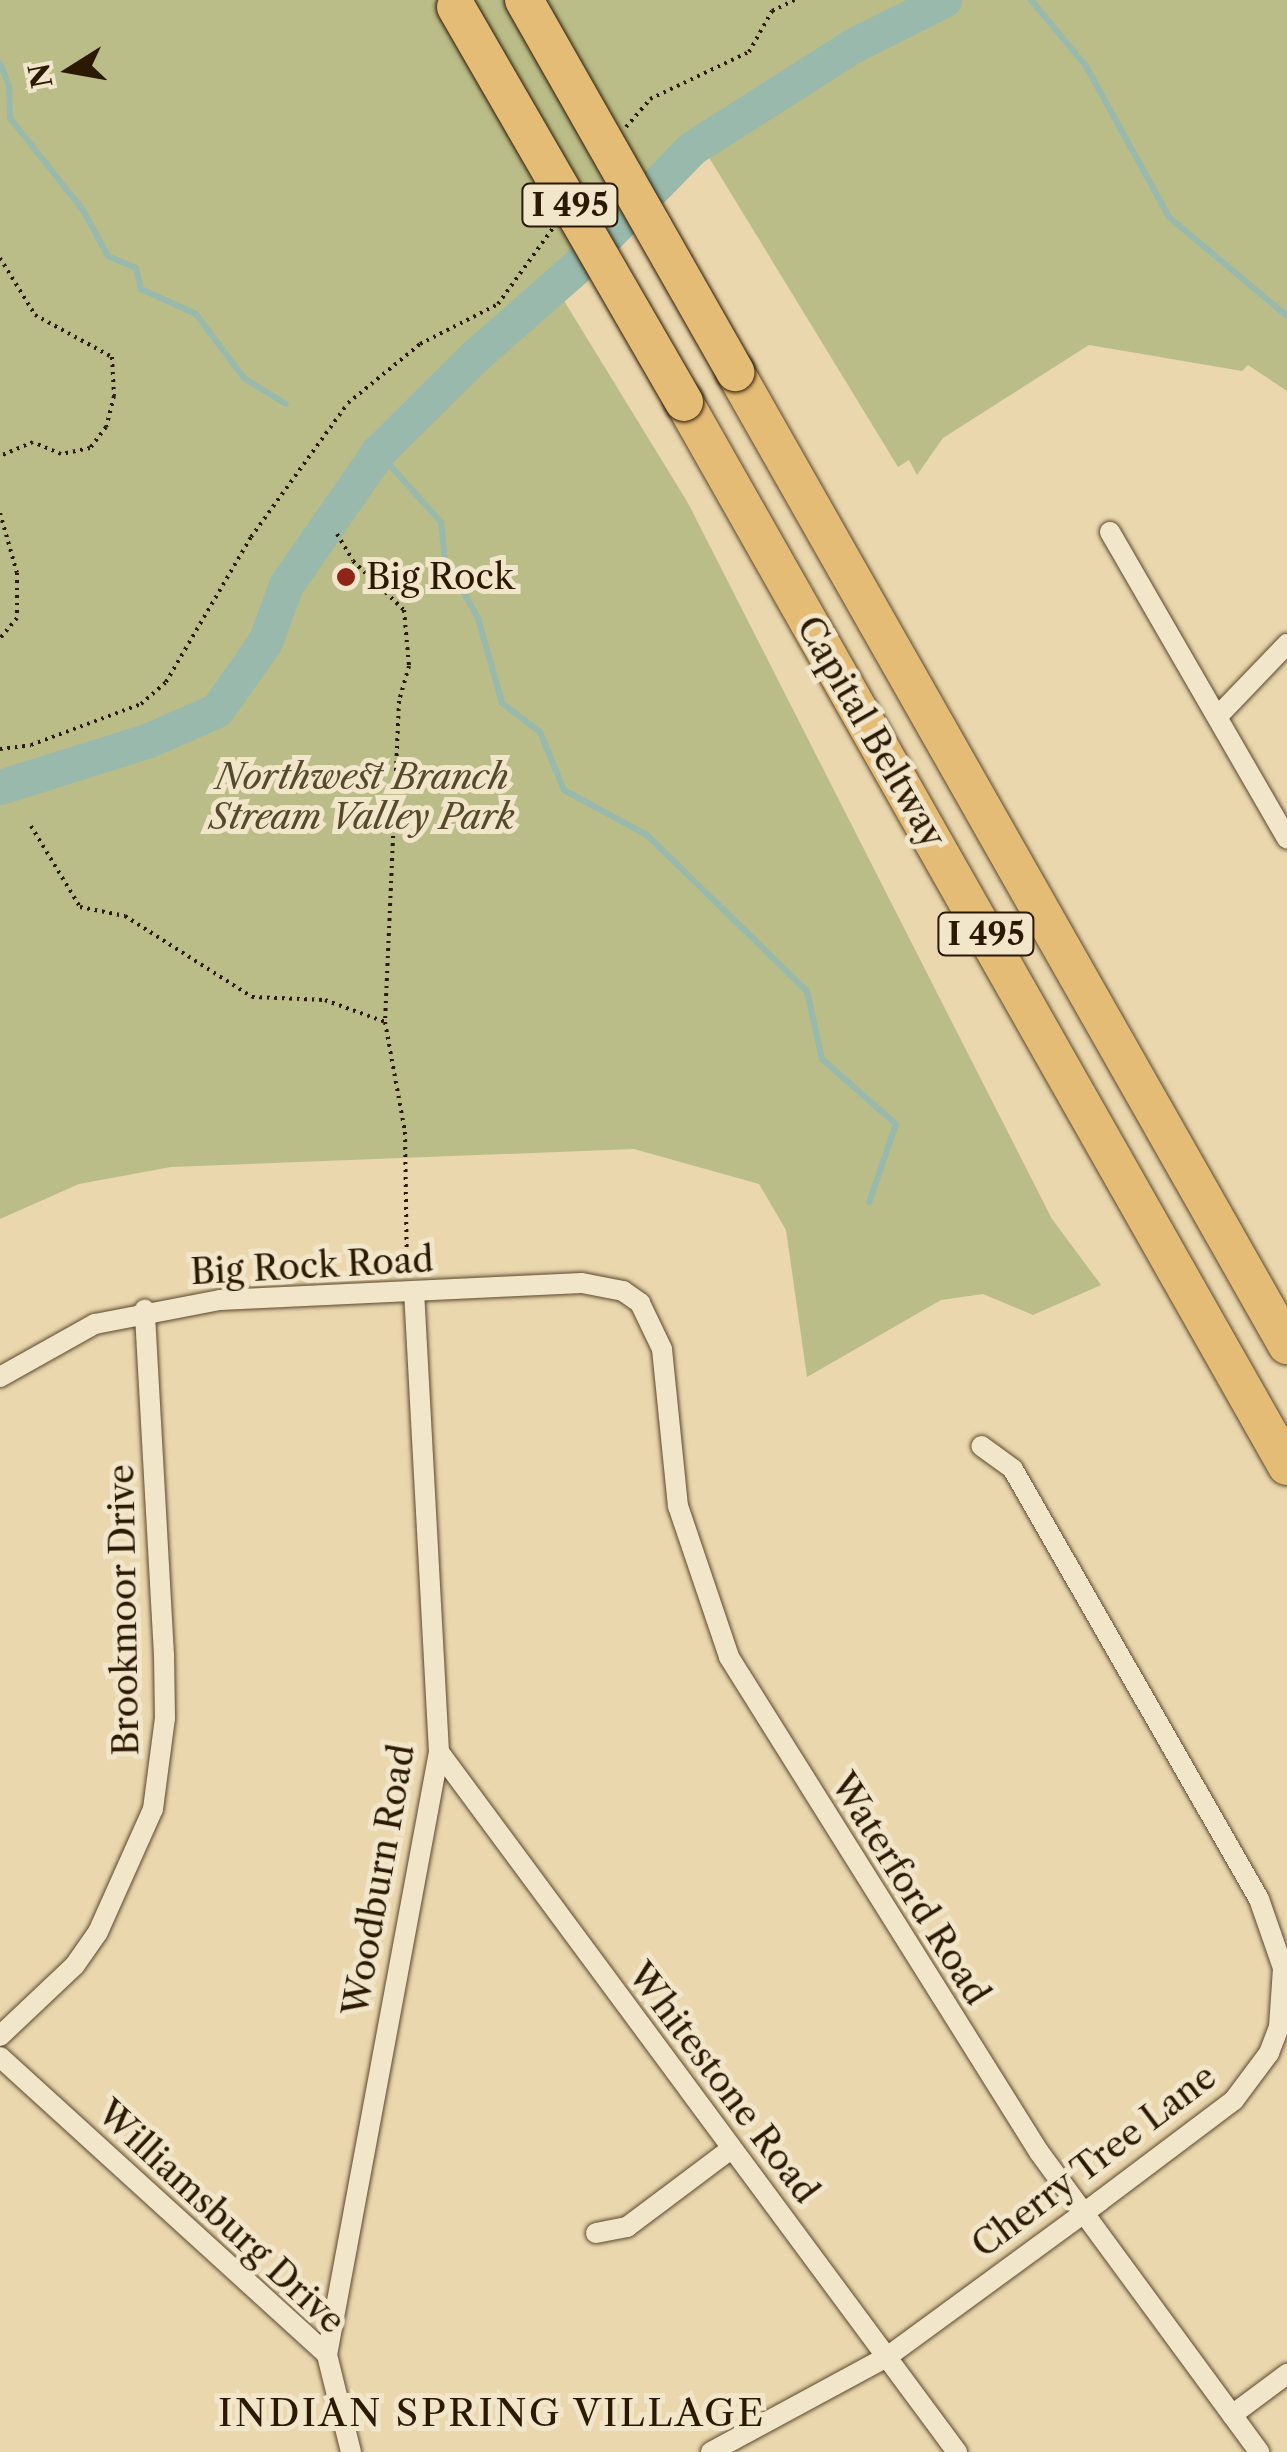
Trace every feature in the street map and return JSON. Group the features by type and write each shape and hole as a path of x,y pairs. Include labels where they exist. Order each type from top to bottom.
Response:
{"highway":[{"name":"Capital Beltway","path":"524,0 1287,1345"},
{"name":"Capital Beltway","path":"454,3 1287,1466"}],"street":[{"path":"1110,532 1287,838"},
{"path":"1218,716 1287,644"},
{"name":"Big Rock Road","path":"0,1377 51,1343 145,1310 582,1283 623,1291 640,1302"},
{"name":"Woodburn Road","path":"327,2355 439,1752 408,1293"},
{"name":"Waterford Road","path":"640,1302 662,1350 678,1506 729,1656 810,1794 1083,2214 1259,2452"},
{"name":"Brookmoor Drive","path":"0,2036 74,1965 98,1932 153,1809 165,1718 164,1655 145,1310"},
{"name":"Cherry Tree Lane","path":"711,2452 887,2357 1083,2214 1234,2100 1254,2078 1279,2026 1284,1968 1259,1899 1013,1469 980,1446"},
{"name":"Whitestone Road","path":"439,1752 957,2452"},
{"name":"Williamsburg Drive","path":"0,2057 327,2355 351,2452"},
{"path":"596,2233 627,2227 731,2149"},
{"path":"1232,2415 1287,2374"}],"path":[{"path":"617,138 650,99 749,52 772,11 795,0"},
{"path":"0,748 31,745 142,704 166,682 251,537 348,403 420,344 498,304 556,224"},
{"path":"0,258 35,315 112,357 114,396 106,427 90,448 61,454 33,442 0,456"},
{"path":"0,512 17,572 17,618 0,638"},
{"path":"337,534 353,561 404,610 408,647 385,1022 405,1132 412,1265 401,1278 408,1293"},
{"path":"31,826 80,907 125,916 252,996 325,1000 385,1022"}],"green space":[{"name":"Northwest Branch Stream Valley Park","path":"0,0 1287,0 1287,391 1248,365 1242,371 1089,345 943,438 917,475 909,460 898,467 705,151 547,273 688,503 1052,1219 1101,1285 1033,1315 983,1294 941,1300 807,1377 786,1230 759,1184 634,1149 171,1167 79,1184 0,1219"}],"waterway":[{"path":"0,787 149,740 217,710 265,642 286,585 378,452 477,354 574,269 692,148 852,46 944,0"},
{"path":"1031,0 1086,66 1169,217 1287,316"},
{"path":"0,63 9,87 10,118 83,210 108,256 136,268 141,289 196,314 244,378 286,404"},
{"path":"378,452 441,522 445,559 478,618 502,703 540,732 564,790 647,835 807,991 822,1059 896,1124 869,1203"}],"place":[{"name":"Big Rock","path":"346,577"}],"district":[{"name":"INDIAN SPRING VILLAGE","path":"492,2413"}]}
